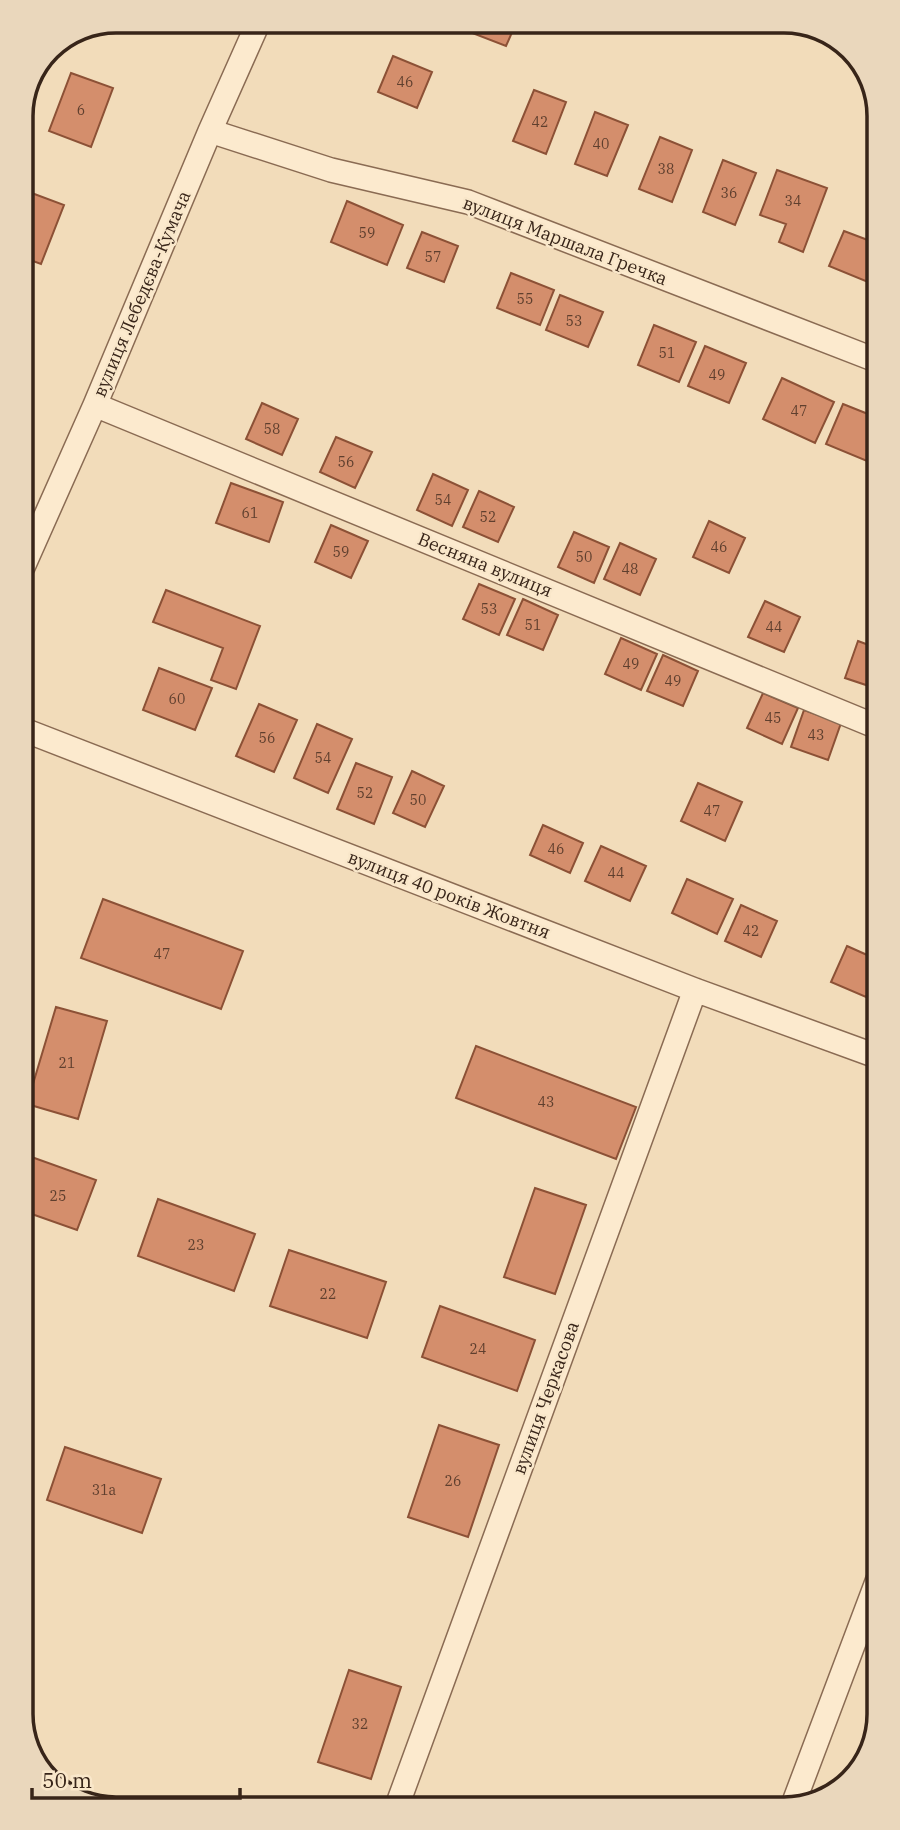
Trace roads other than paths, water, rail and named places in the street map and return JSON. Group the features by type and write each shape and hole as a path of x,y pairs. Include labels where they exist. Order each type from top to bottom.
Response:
{"street":[{"name":"вулиця Лебедєва-Кумача","path":"33,544 254,33"},
{"name":"вулиця Маршала Гречка","path":"210,131 331,170 468,202 867,357"},
{"name":"Весняна вулиця","path":"95,405 867,723"},
{"name":"вулиця 40 років Жовтня","path":"33,733 695,990 867,1048"},
{"name":"вулиця Черкасова","path":"400,1797 695,990"},
{"path":"796,1795 867,1608"}]}
